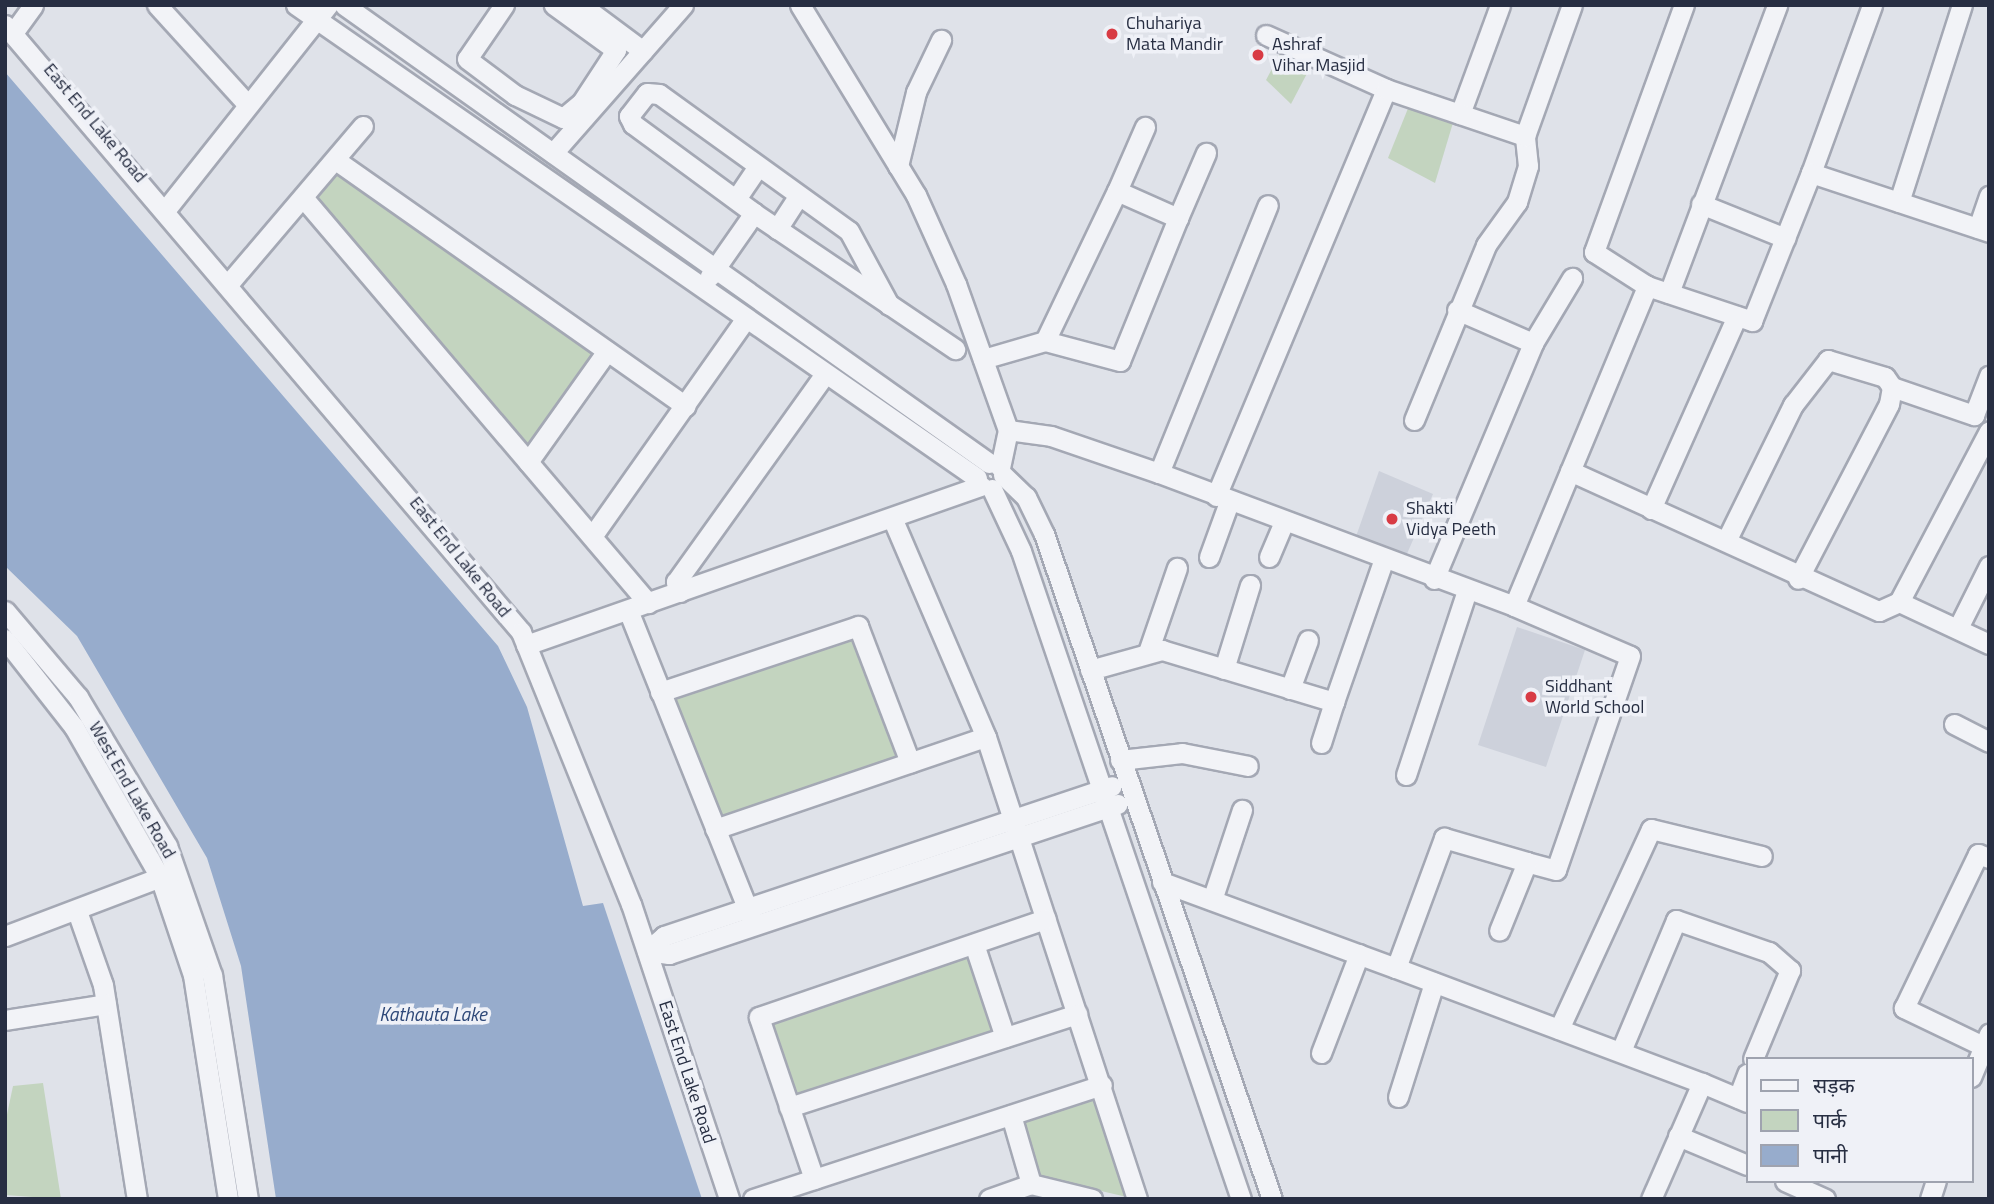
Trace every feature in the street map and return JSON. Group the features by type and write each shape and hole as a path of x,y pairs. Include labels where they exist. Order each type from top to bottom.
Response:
{"street":[{"path":"9,29 33,5"},
{"path":"157,5 248,105"},
{"path":"296,5 322,13 823,377 1026,497 1044,534 1129,791 1272,1199"},
{"path":"344,5 552,153 717,262 990,476 1009,518 1241,1199"},
{"path":"504,5 467,59 515,95 563,118 582,102 616,50 554,5"},
{"path":"581,5 643,51"},
{"path":"552,153 683,5"},
{"path":"526,645 893,520 990,476 1008,430 956,284 898,166 800,5"},
{"path":"1460,114 1500,5"},
{"path":"1414,420 1486,245 1517,202 1528,166 1525,136 1572,5"},
{"path":"1684,5 1594,252 1647,286 1752,321 1811,173 1872,5"},
{"path":"1669,293 1777,5"},
{"path":"1899,202 1962,5"},
{"path":"167,208 322,13"},
{"name":"East End Lake Road","path":"9,29 167,208 440,531 526,645 647,951 729,1199"},
{"path":"1266,35 1386,89 1525,136"},
{"path":"898,166 916,92 941,40"},
{"path":"1209,556 1223,499 1386,89"},
{"path":"888,305 860,243 659,94 647,93 629,116 754,213 888,305 955,349"},
{"path":"501,117 515,95"},
{"path":"230,282 306,201 363,126"},
{"path":"1045,341 1145,127"},
{"path":"983,359 1045,341 1120,361 1206,153"},
{"path":"337,161 685,406"},
{"path":"736,199 757,168"},
{"path":"1811,173 1983,230 1989,196"},
{"path":"1117,191 1178,218"},
{"path":"777,229 798,197"},
{"path":"306,201 648,603"},
{"path":"1701,204 1785,238"},
{"path":"1159,472 1268,205"},
{"path":"700,290 717,262 754,213"},
{"path":"1434,579 1533,342 1572,278"},
{"path":"1514,606 1647,286"},
{"path":"1457,310 1533,342"},
{"path":"1651,509 1737,316"},
{"path":"593,536 744,321"},
{"path":"528,462 607,351"},
{"path":"1726,541 1793,405 1828,360 1885,377 1892,387 1981,417 1989,376"},
{"path":"680,593 676,582 823,377"},
{"path":"1798,579 1892,387"},
{"path":"1008,430 1051,436 1159,472 1283,524 1514,606 1630,656 1556,870 1444,838 1396,968"},
{"path":"1570,471 1726,541 1798,579 1879,611 1899,602 1989,431"},
{"path":"893,520 986,737 1102,1085 1137,1199"},
{"path":"1269,557 1283,524"},
{"path":"1321,743 1382,561"},
{"path":"1959,626 1989,566"},
{"path":"1148,652 1177,569"},
{"path":"1224,669 1250,584"},
{"path":"1406,775 1467,591"},
{"path":"1899,602 1959,626 1989,644"},
{"path":"628,610 750,917"},
{"name":"West End Lake Road","path":"5,611 78,697 168,874 212,975 248,1199"},
{"path":"660,692 858,626 910,762"},
{"name":"West End Lake Road","path":"5,639 72,723 168,874 194,975 228,1199"},
{"path":"1290,689 1308,640"},
{"path":"1090,670 1162,650 1334,702"},
{"path":"1954,724 1989,742"},
{"path":"715,829 986,737"},
{"path":"1120,760 1182,753 1248,766"},
{"path":"647,951 669,954 750,917 1129,791"},
{"path":"1212,900 1242,810"},
{"path":"1559,1029 1651,829 1762,856"},
{"path":"1973,1072 1986,1040 1904,1009 1978,854 1989,858"},
{"path":"1499,931 1527,862"},
{"path":"5,936 77,911 168,874"},
{"path":"1162,882 1621,1051 1743,1100"},
{"path":"77,911 106,1004 137,1199"},
{"path":"814,1179 759,1017 1046,919"},
{"path":"1621,1051 1676,920 1769,952 1790,970 1754,1057"},
{"path":"974,944 1005,1037"},
{"path":"1321,1053 1359,954"},
{"path":"1398,1097 1434,983"},
{"path":"5,1020 106,1004"},
{"path":"789,1107 1077,1014"},
{"path":"1651,1199 1702,1083"},
{"path":"753,1199 1102,1085"},
{"path":"1011,1115 1031,1184"},
{"path":"1678,1136 1745,1164"},
{"path":"1789,1183 1825,1199"},
{"path":"989,1199 1031,1184 1092,1199"}],"shaded area":[{"name":"Shakti Vidya Peeth","path":"1379,471 1433,494 1403,563 1353,545"},
{"name":"Siddhant World School","path":"1517,627 1585,650 1546,767 1478,745"}],"green space":[{"path":"1283,48 1313,62 1291,104 1266,80"},
{"path":"1411,101 1455,116 1435,183 1388,158"},
{"path":"339,172 595,354 525,450 315,202"},
{"path":"852,637 900,757 720,819 670,696"},
{"path":"971,955 996,1030 794,1098 769,1022"},
{"path":"43,1083 61,1199 5,1195 5,1124 13,1086"},
{"path":"1096,1094 1131,1198 1037,1176 1018,1121"}],"water":[{"name":"Kathauta Lake","path":"5,72 498,646 527,707 583,906 603,903 702,1199 276,1199 241,966 207,858 77,636 5,566"}],"place":[{"name":"Chuhariya Mata Mandir","path":"1112,34"},
{"name":"Ashraf Vihar Masjid","path":"1258,55"},
{"name":"Shakti Vidya Peeth","path":"1392,519"},
{"name":"Siddhant World School","path":"1531,697"}]}
